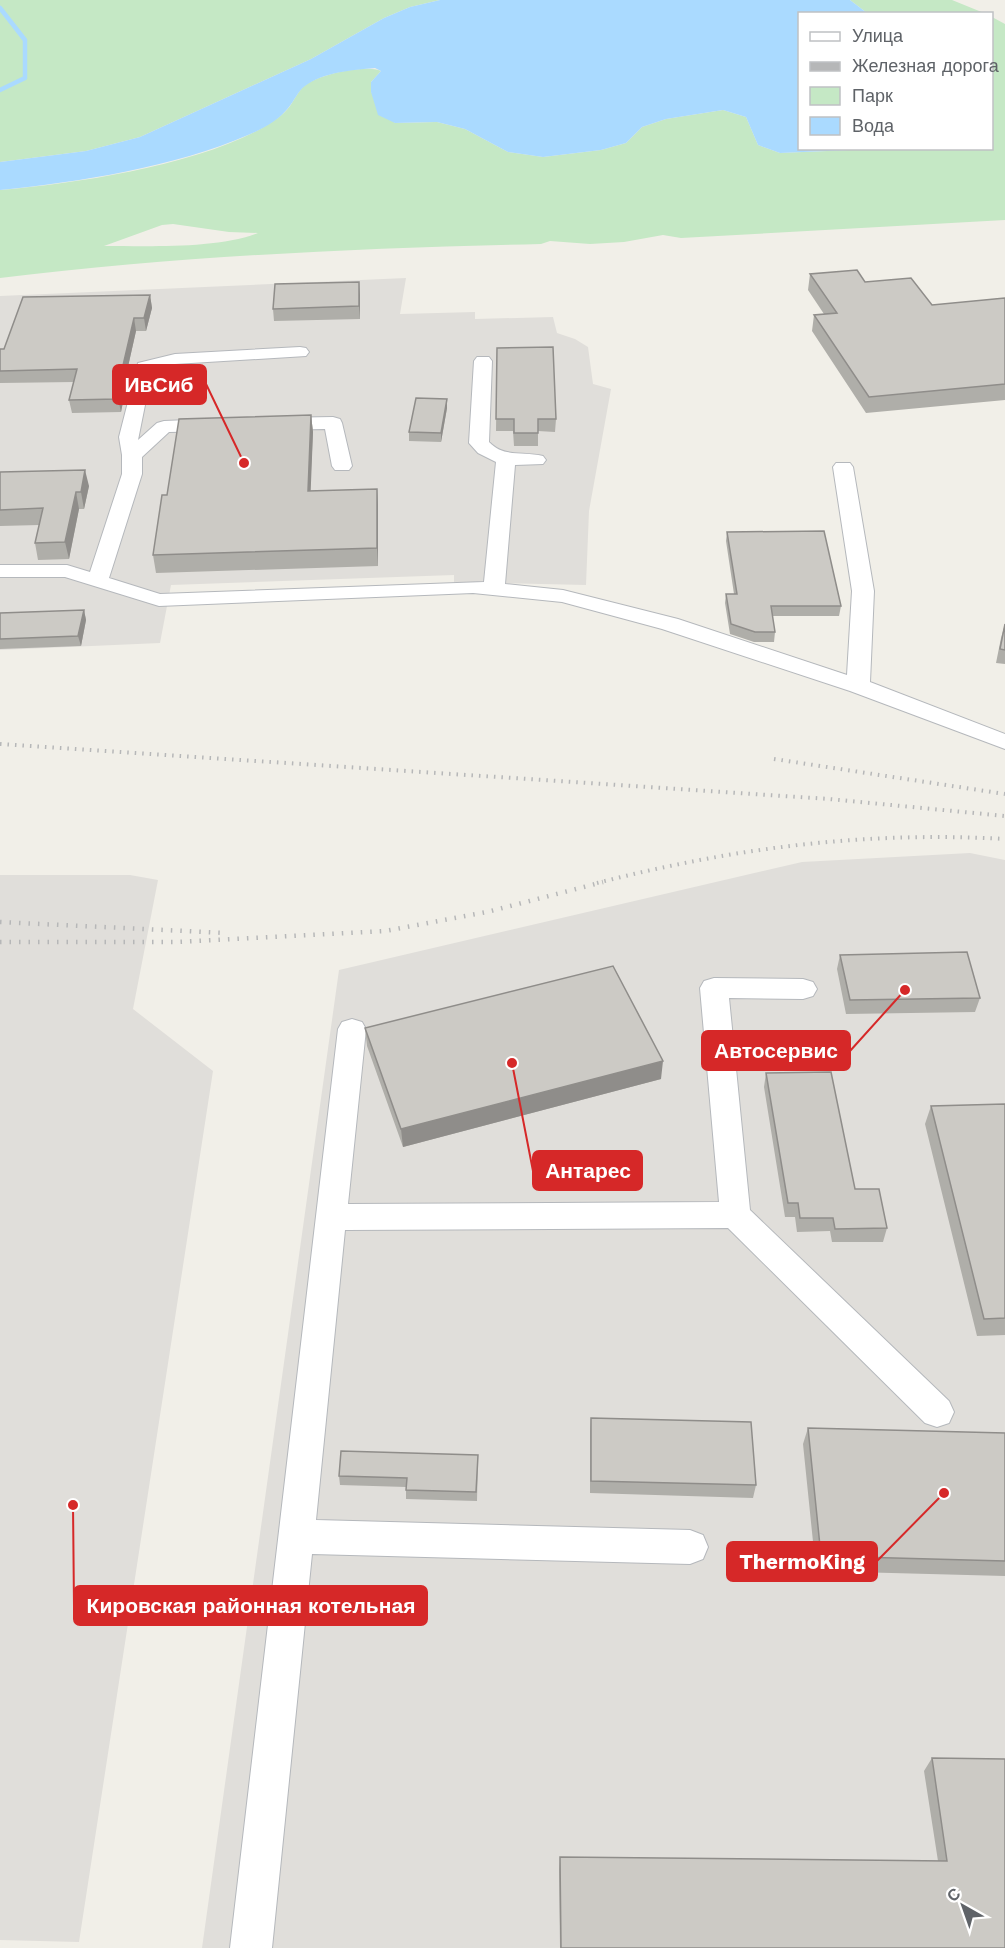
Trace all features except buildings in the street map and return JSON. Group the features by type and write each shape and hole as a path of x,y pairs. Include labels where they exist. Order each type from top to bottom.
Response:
{"street":[{"path":"98,580 132,474 132,455 128,436 144,367 175,359 300,352"},
{"path":"483,361 479,443 484,451 506,459 536,460"},
{"path":"254,425 333,423 342,465"},
{"path":"132,455 164,427 232,425"},
{"path":"494,588 506,459"},
{"path":"843,467 863,591 858,686"},
{"path":"0,572 67,571 159,600 431,587 494,588 573,598 670,624 858,686 1005,742"},
{"path":"802,989 714,988 735,1215 937,1412"},
{"path":"251,1948 352,1029"},
{"path":"331,1217 735,1215"},
{"path":"296,1537 690,1547"}],"shaded area":[{"path":"406,278 400,314 475,312 475,319 553,317 557,333 575,339 588,347 593,384 611,389 589,511 586,585 454,582 454,575 171,585 160,643 0,650 0,296"},
{"path":"970,853 1005,860 1005,1948 202,1948 339,970 802,862"},
{"path":"0,875 130,875 158,880 133,1009 213,1071 79,1942 0,1940"}],"green space":[{"path":"0,0 440,0 410,7 384,18 311,59 140,137 86,151 0,162"},
{"path":"850,0 952,0 982,12 866,12"},
{"path":"993,18 1005,24 1005,220 681,238 663,235 624,242 590,244 550,241 541,244 270,254 135,264 0,278 0,190 64,183 134,171 203,153 262,128 281,116 301,89 318,78 353,70 381,71 371,82 371,92 395,123 437,122 465,129 508,152 543,157 601,150 626,143 642,127 666,119 723,110 746,117 758,145 780,153 850,150 993,150","holes":["173,224 229,232 258,233 223,242 203,244 104,246 162,225"]}],"water":[{"path":"440,0 850,0 866,12 798,12 798,150 850,150 780,153 758,145 746,117 723,110 666,119 642,127 626,143 601,150 543,157 508,152 465,129 437,122 395,123 378,115 371,92 371,82 381,71 375,68 338,72 313,81 298,93 285,112 265,127 190,156 94,178 0,190 0,162 86,151 140,137 311,59 384,18 410,7"}],"waterway":[{"path":"0,8 25,40 25,78 0,90"}],"railway":[{"path":"0,744 829,799 1005,816"},
{"path":"774,759 1005,794"},
{"path":"597,883 699,860 800,845 901,838 1005,839"},
{"path":"0,942 178,942 385,931 487,912 603,882"},
{"path":"0,922 226,933"}],"place":[{"name":"ИвСиб","path":"244,463"},
{"name":"Автосервис","path":"905,990"},
{"name":"Антарес","path":"512,1063"},
{"name":"ThermoKing","path":"944,1493"},
{"name":"Кировская районная котельная","path":"73,1505"}]}
